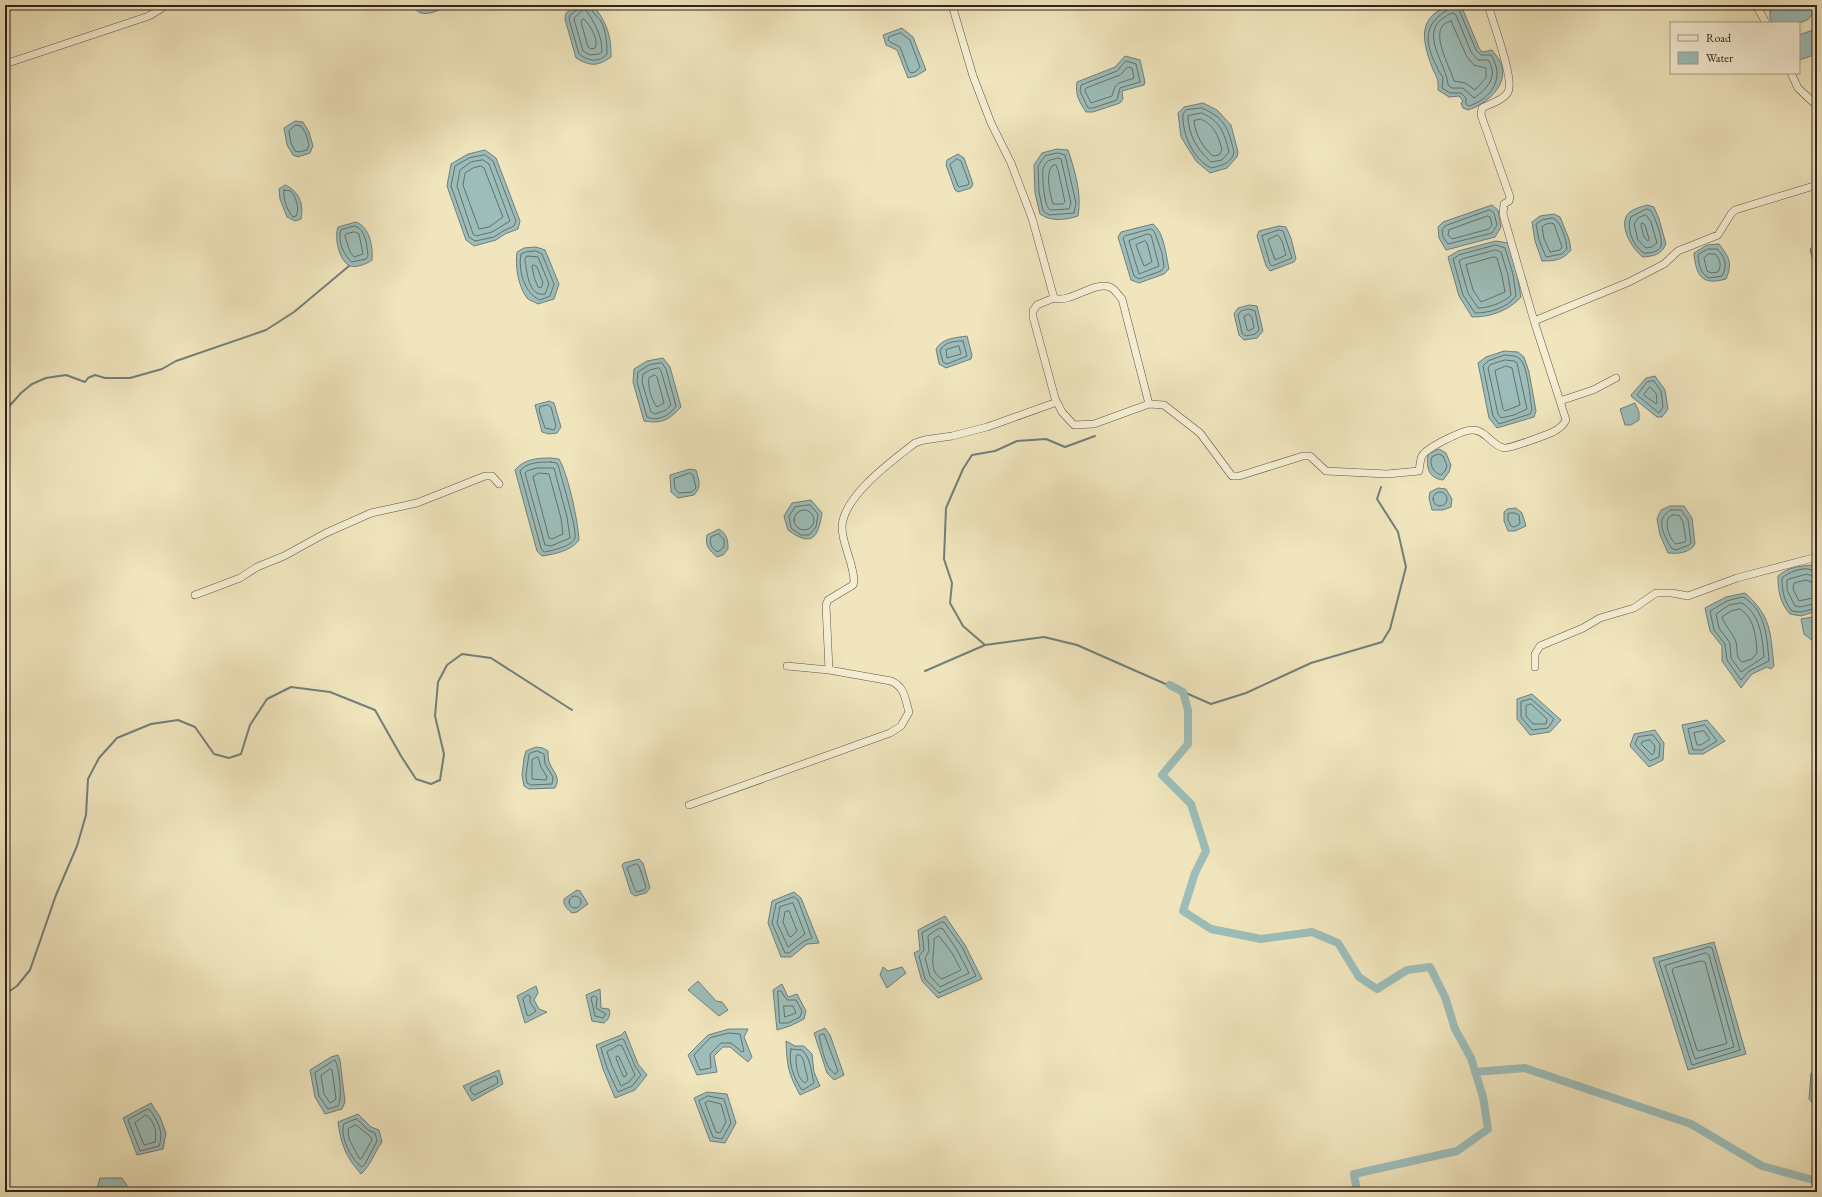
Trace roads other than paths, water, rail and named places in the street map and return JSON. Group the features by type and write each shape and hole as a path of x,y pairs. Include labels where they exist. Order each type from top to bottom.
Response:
{"street":[{"path":"5,64 149,16 162,8 163,5"},
{"path":"952,5 973,76 991,122 1011,163 1032,218 1054,298"},
{"path":"1149,404 1122,299 1116,291 1110,288 1100,287 1063,299 1054,298 1037,305 1033,311 1033,317 1057,402 1062,412 1074,425 1094,424 1149,404 1164,406 1200,433 1232,476 1239,476 1303,456 1310,456 1326,471 1387,474 1419,471 1422,455 1455,436 1473,430 1483,433 1498,446 1506,449 1553,432 1562,426 1566,420 1534,321 1503,214 1504,204 1510,201 1510,198 1481,115 1482,108 1505,96 1509,91 1510,83 1500,40 1488,5"},
{"path":"1756,5 1765,22"},
{"path":"1791,74 1798,88 1817,106"},
{"path":"1534,321 1629,282 1664,264 1678,251 1718,235 1735,210 1817,185"},
{"path":"1560,401 1593,390 1616,378"},
{"path":"829,670 826,605 828,600 853,585 854,582 842,528 844,514 868,480 915,443 987,427 1057,402"},
{"path":"195,595 240,578 257,566 284,556 326,533 371,513 417,503 484,476 492,476 499,484"},
{"path":"1535,667 1535,654 1540,646 1583,628 1600,618 1634,608 1656,593 1672,593 1688,596 1737,578 1817,557"},
{"path":"689,805 890,733 901,726 909,712 903,689 898,684 891,681 829,670 787,666"}],"water":[{"path":"414,5 446,5 434,12 424,13 416,10"},
{"path":"593,5 605,24 610,42 611,57 597,64 585,63 576,58 565,19 566,13 576,6"},
{"path":"1452,5 1459,5 1463,10 1479,48 1482,52 1492,50 1501,63 1503,71 1502,79 1495,92 1482,103 1468,110 1463,108 1461,103 1463,101 1459,96 1449,97 1438,90 1438,80 1428,56 1426,46 1425,29 1428,21 1441,9"},
{"path":"1782,5 1813,5 1813,12 1810,18 1800,23 1772,22 1770,10"},
{"path":"902,28 913,37 926,70 916,76 908,78 897,50 886,45 883,35"},
{"path":"1816,29 1817,54 1800,60 1800,35"},
{"path":"1125,56 1140,60 1145,82 1144,85 1122,91 1123,99 1120,103 1093,112 1086,112 1078,98 1077,82 1115,67"},
{"path":"1203,103 1217,110 1231,125 1238,152 1237,157 1227,168 1210,173 1196,161 1181,137 1178,113 1184,107"},
{"path":"295,121 303,122 309,132 313,146 310,153 298,157 293,155 287,145 284,128"},
{"path":"1057,149 1068,150 1075,174 1079,199 1078,216 1058,220 1044,217 1040,214 1035,193 1034,165 1042,153"},
{"path":"485,150 496,158 520,221 518,229 505,234 496,240 474,246 466,240 447,186 451,164 468,154"},
{"path":"958,154 964,158 973,184 971,188 958,192 955,190 946,165 947,160"},
{"path":"285,185 297,194 302,208 301,219 295,221 287,217 280,199 279,189"},
{"path":"1492,205 1498,210 1501,227 1495,237 1446,250 1439,238 1438,227 1443,222"},
{"path":"1647,205 1654,207 1666,244 1659,253 1643,257 1631,244 1628,238 1625,220 1631,211"},
{"path":"1554,214 1560,217 1569,239 1571,250 1565,256 1558,259 1542,261 1535,241 1532,222 1540,216"},
{"path":"356,222 365,228 370,238 372,260 357,266 351,266 348,265 342,258 338,248 337,231 338,227"},
{"path":"1153,224 1160,232 1166,251 1169,269 1164,274 1139,283 1131,280 1118,237 1121,232"},
{"path":"1279,226 1286,227 1291,238 1296,259 1294,262 1270,271 1266,266 1257,236 1259,231"},
{"path":"1496,241 1508,243 1517,273 1521,297 1511,306 1499,312 1486,316 1472,317 1459,296 1448,257 1458,251"},
{"path":"1719,244 1729,260 1729,269 1726,279 1718,281 1705,280 1698,273 1694,253 1707,245"},
{"path":"1817,245 1817,270 1814,266 1810,249"},
{"path":"536,247 545,250 559,284 554,299 538,304 528,299 521,288 516,263 517,252 524,248"},
{"path":"1249,305 1257,306 1263,331 1257,338 1244,340 1239,335 1234,314 1238,308"},
{"path":"967,336 972,355 971,359 946,368 939,364 936,349 939,345 949,339"},
{"path":"1504,351 1518,352 1524,357 1529,372 1536,411 1534,417 1497,428 1489,418 1478,363 1486,357"},
{"path":"663,358 670,367 681,407 665,420 656,422 644,421 633,382 634,369 647,361"},
{"path":"1655,376 1665,390 1668,409 1662,417 1657,417 1631,395 1646,378"},
{"path":"549,401 554,403 561,427 557,433 549,434 542,432 535,405"},
{"path":"1635,403 1639,412 1639,420 1631,425 1625,425 1620,409"},
{"path":"1439,449 1446,453 1451,465 1449,472 1443,480 1434,477 1431,474 1427,463 1428,454"},
{"path":"541,458 559,459 566,475 575,510 579,540 572,547 557,553 542,556 537,551 515,470 522,463 527,461"},
{"path":"690,469 696,470 699,483 697,492 694,495 678,498 671,492 670,475"},
{"path":"1438,488 1446,489 1452,499 1451,507 1443,510 1432,510 1429,498 1430,492"},
{"path":"811,500 822,513 816,534 812,538 808,539 802,538 788,530 784,516 792,503"},
{"path":"1670,506 1684,506 1692,518 1695,544 1687,551 1668,553 1660,535 1657,519 1661,510"},
{"path":"1516,508 1522,513 1526,526 1515,531 1508,531 1504,521 1504,512 1507,509"},
{"path":"719,529 724,533 728,543 728,549 723,555 717,557 708,548 707,535"},
{"path":"1813,565 1817,571 1817,611 1801,616 1790,614 1784,606 1780,596 1778,576 1790,569"},
{"path":"1745,593 1754,602 1765,618 1770,634 1774,666 1771,669 1767,667 1752,674 1741,688 1722,661 1722,646 1710,631 1705,608 1726,597"},
{"path":"1817,616 1817,649 1814,642 1804,634 1801,619"},
{"path":"1532,694 1561,720 1550,732 1530,735 1517,719 1517,699"},
{"path":"1707,720 1725,741 1703,754 1689,754 1682,725"},
{"path":"1655,730 1664,743 1663,760 1649,767 1630,746 1634,734"},
{"path":"536,747 543,748 548,751 549,761 557,778 555,788 529,789 524,786 522,775 526,751"},
{"path":"639,859 643,863 650,888 646,893 635,896 631,893 622,865 624,863"},
{"path":"577,890 580,891 588,904 577,912 572,913 566,907 564,899"},
{"path":"794,892 801,898 819,943 807,944 791,957 781,957 768,923 772,901"},
{"path":"945,916 965,945 982,979 938,998 922,981 914,953 920,950 918,930"},
{"path":"1714,942 1746,1054 1688,1070 1653,958"},
{"path":"883,967 888,971 902,967 906,973 887,988 880,975"},
{"path":"698,981 716,1001 722,1002 728,1010 719,1016 688,990"},
{"path":"782,984 788,997 797,994 806,1011 804,1019 790,1026 777,1030 773,990"},
{"path":"536,986 538,993 534,1000 539,1009 547,1012 525,1023 517,996"},
{"path":"600,989 601,1008 609,1009 610,1011 609,1017 604,1023 592,1021 586,995"},
{"path":"825,1028 830,1035 844,1075 834,1080 827,1073 814,1033"},
{"path":"729,1029 748,1029 744,1037 752,1057 748,1062 730,1047 723,1047 714,1056 717,1072 697,1075 688,1055 708,1035"},
{"path":"625,1031 638,1064 647,1075 635,1090 615,1098 603,1069 596,1045 621,1035"},
{"path":"786,1041 795,1046 804,1046 812,1054 814,1072 820,1086 800,1095 789,1069"},
{"path":"338,1055 340,1060 345,1102 342,1109 325,1114 315,1097 310,1070 331,1057"},
{"path":"499,1070 503,1084 472,1101 463,1086"},
{"path":"1817,1071 1817,1108 1809,1099 1811,1073"},
{"path":"707,1092 727,1094 736,1123 725,1143 710,1141 694,1098"},
{"path":"151,1103 160,1117 166,1133 163,1149 137,1155 123,1118"},
{"path":"358,1114 371,1127 379,1130 382,1142 361,1174 345,1150 338,1122"},
{"path":"100,1178 122,1178 131,1192 96,1192"}],"waterway":[{"path":"5,411 21,393 32,384 46,378 66,375 85,382 88,378 95,375 105,378 130,378 162,369 176,361 266,330 294,312 349,266"},
{"path":"985,645 963,626 950,603 952,583 944,559 946,508 963,469 972,455 995,451 1017,441 1046,439 1065,447 1095,436"},
{"path":"925,671 985,645 1044,637 1077,645 1211,704 1246,693 1311,663 1382,642 1390,629 1406,567 1398,532 1377,499 1381,487"},
{"path":"5,994 17,986 30,970 56,895 77,846 86,815 88,779 99,758 117,738 151,724 178,720 195,727 214,754 229,758 241,754 250,725 267,699 291,687 330,692 375,710 416,779 431,784 440,780 444,754 435,716 438,682 447,665 462,654 491,658 572,710"},
{"path":"1170,685 1183,692 1188,710 1188,744 1162,775 1191,804 1206,851 1195,873 1183,911 1211,929 1261,939 1312,932 1338,943 1359,977 1377,989 1407,970 1430,967 1445,997 1455,1029 1471,1058 1483,1097 1488,1129 1457,1151 1354,1174 1357,1192"},
{"path":"1475,1072 1525,1068 1691,1124 1762,1166 1817,1181"}]}
